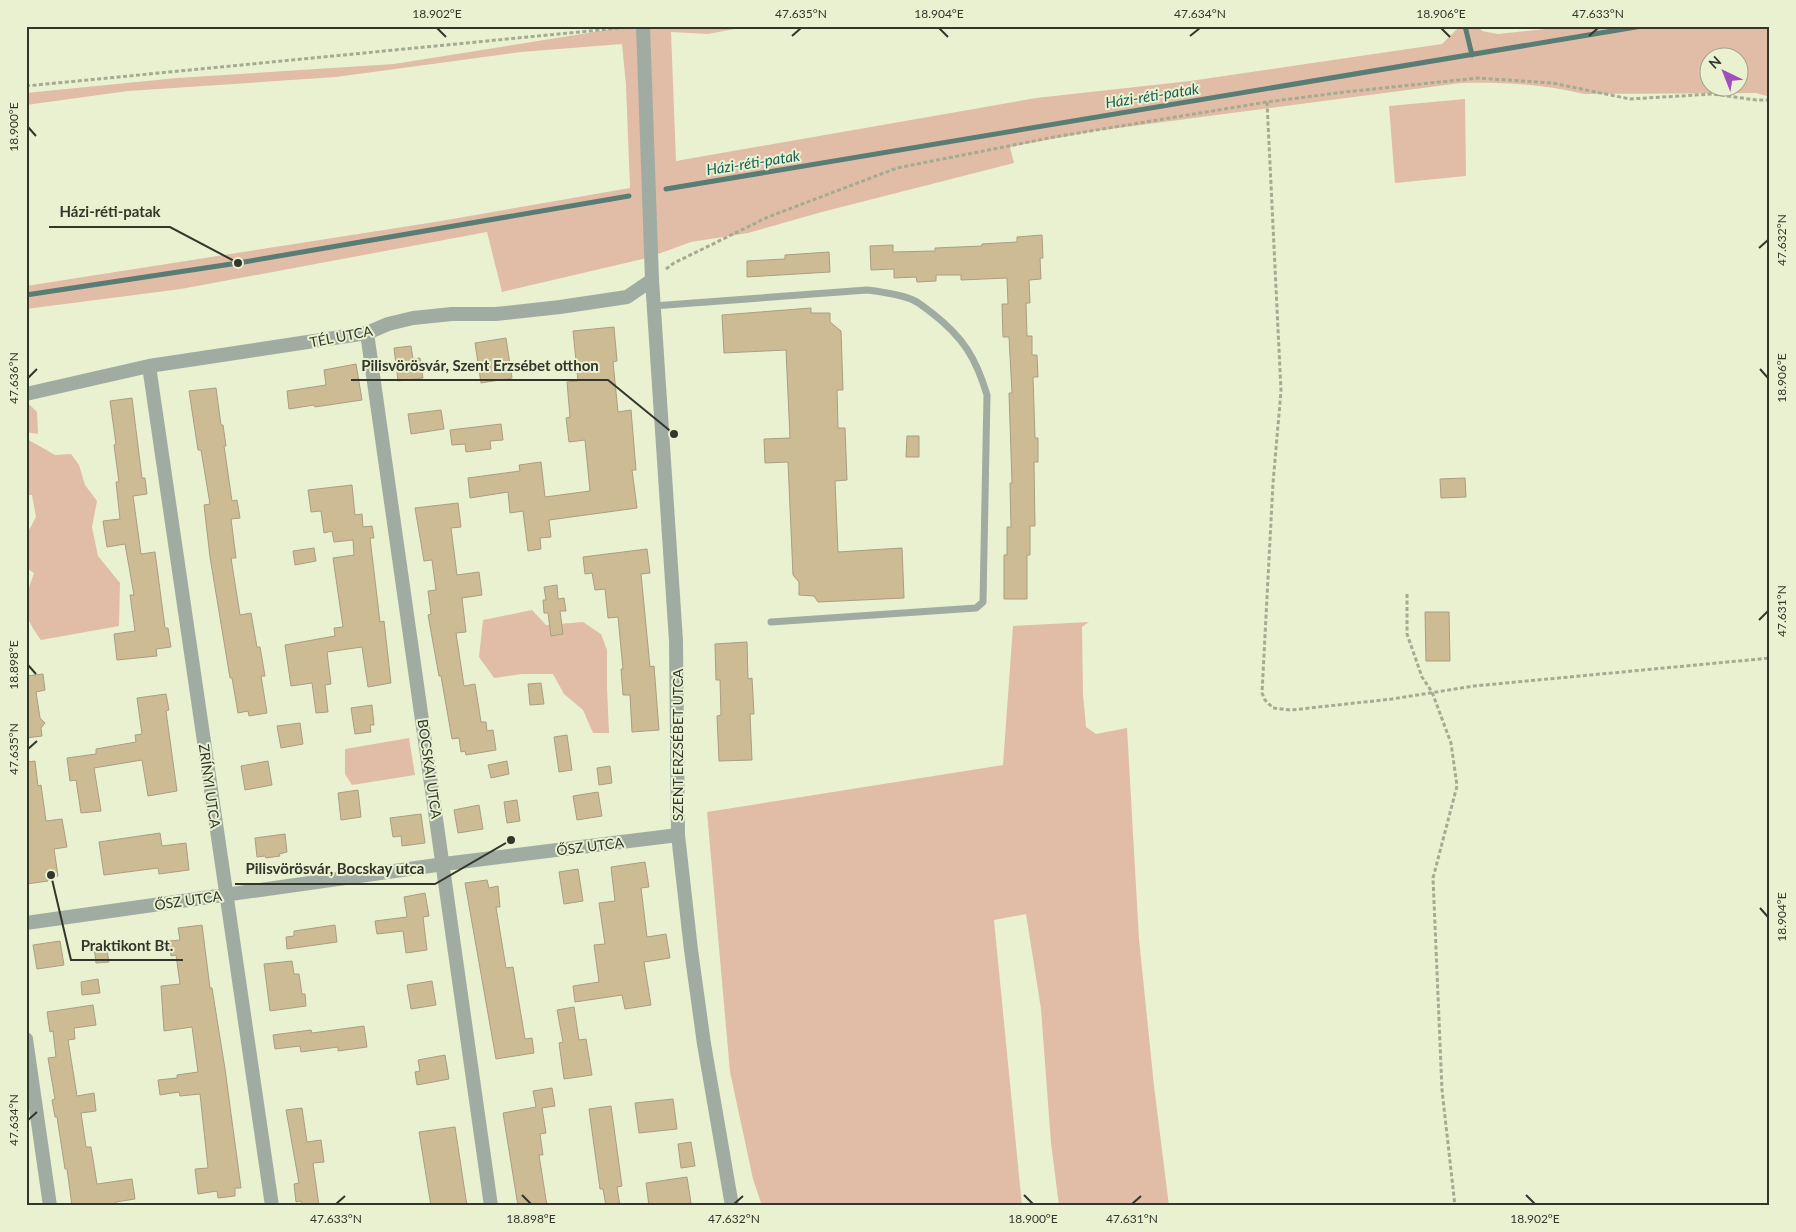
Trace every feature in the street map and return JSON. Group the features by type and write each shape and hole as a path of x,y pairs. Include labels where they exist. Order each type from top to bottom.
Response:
{"street":[{"name":"SZENT ERZSÉBET UTCA","path":"643,26 653,306 676,641 678,835 702,1035 732,1206"},
{"name":"TÉL UTCA","path":"26,394 149,366 367,333 388,324 413,318 452,314 496,314 627,297 652,280"},
{"name":"BOCSKAI UTCA","path":"367,333 444,864 491,1206"},
{"name":"ZRÍNYI UTCA","path":"149,366 272,1206"},
{"name":"ŐSZ UTCA","path":"26,923 444,864 678,835"},
{"path":"26,1039 50,1206"}],"lane":[{"path":"653,306 867,290 889,293 915,300 945,323 967,347 980,372 987,395 983,602 976,608 770,622"}],"path":[{"path":"26,86 639,26"},
{"path":"652,280 674,263 768,217 897,168 1054,137 1267,102 1478,78 1552,83 1630,99 1713,94 1770,100"},
{"path":"1267,102 1281,391 1272,492 1262,693 1265,700 1273,708 1291,710 1484,685 1770,658"},
{"path":"1407,594 1407,634 1422,677 1432,692 1451,743 1457,786 1433,878 1442,1090 1455,1206"}],"shaded area":[{"path":"620,26 751,26 708,34 671,32 676,161 1036,98 1190,81 1442,44 1458,26 1478,26 1482,31 1498,34 1575,26 1770,26 1770,97 1748,93 1748,48 1698,48 1698,93 1584,94 1523,84 1461,83 1095,131 1010,147 1014,163 748,233 691,242 647,258 502,292 487,232 181,289 26,309 26,286 435,222 630,188 626,85 622,44 521,52 336,77 128,91 26,105 26,93 177,78 394,64 619,28"},
{"path":"1465,99 1466,176 1395,183 1389,106"},
{"path":"30,405 37,412 38,434 26,432 26,406"},
{"path":"27,439 55,455 71,454 79,465 85,485 97,501 92,527 98,556 120,583 119,626 41,640 30,622 27,615 26,601 34,573 26,568 26,530 29,530 36,517 32,495 26,495"},
{"path":"532,610 546,625 583,622 601,634 607,650 609,733 593,733 583,710 564,694 553,674 522,674 494,678 479,657 483,620"},
{"path":"1089,622 1082,627 1083,694 1086,727 1096,734 1127,728 1139,939 1154,1086 1169,1206 1059,1206 1051,1143 1041,1009 1026,914 994,920 1022,1206 762,1206 753,1179 730,1072 707,812 1003,765 1013,626"},
{"path":"409,738 415,775 352,785 345,774 345,749"}],"building":[{"path":"1042,235 1043,258 1040,258 1041,279 1029,280 1030,303 1026,303 1027,336 1032,336 1032,355 1037,355 1038,377 1033,377 1035,438 1038,438 1038,462 1034,462 1035,526 1030,526 1030,555 1027,555 1027,599 1004,599 1004,555 1007,555 1007,527 1011,527 1010,483 1012,483 1009,393 1012,393 1009,337 1003,337 1002,304 1008,304 1007,278 961,280 961,275 936,275 936,281 917,282 916,277 894,278 894,269 871,270 870,246 893,245 893,252 935,251 935,248 1017,242 1017,237"},
{"path":"829,252 830,272 747,277 747,261 785,259 785,255"},
{"path":"811,308 811,313 830,313 830,322 841,331 843,390 837,390 838,428 845,428 847,480 835,481 838,552 902,548 904,598 818,602 814,596 799,595 799,582 793,575 788,462 765,463 764,439 790,438 786,350 724,353 722,315"},
{"path":"614,327 617,361 613,362 618,412 631,410 636,470 632,470 637,508 549,520 551,537 540,538 541,549 528,551 523,511 510,513 508,492 470,498 468,478 520,471 519,465 541,462 545,497 590,491 585,440 569,442 566,418 570,417 567,382 578,381 573,331"},
{"path":"506,338 512,378 481,383 475,343"},
{"path":"411,346 413,359 420,358 423,378 398,381 394,348"},
{"path":"356,364 362,400 289,409 287,391 326,385 324,370"},
{"path":"216,388 226,446 224,446 232,501 237,500 240,518 231,519 236,558 231,558 240,615 251,613 257,647 260,647 265,676 261,676 267,713 249,716 248,711 238,713 232,678 230,678 210,557 204,505 210,504 201,450 198,450 189,391"},
{"path":"132,398 142,478 145,478 147,494 133,496 141,554 155,552 165,628 168,628 171,647 156,649 157,656 117,660 114,634 135,631 130,595 134,595 125,544 107,547 103,521 120,519 116,482 119,482 114,445 116,444 110,401"},
{"path":"441,410 444,429 411,434 408,414"},
{"path":"501,424 503,440 490,441 491,449 466,452 465,444 452,445 450,430"},
{"path":"907,436 919,436 919,457 906,457"},
{"path":"1465,478 1466,497 1441,498 1440,479"},
{"path":"352,485 355,515 362,514 363,527 372,526 374,538 370,538 380,622 384,621 391,683 368,687 362,647 327,652 331,684 325,685 328,712 316,713 312,683 291,686 285,645 335,636 334,628 343,627 333,558 354,555 353,540 334,542 332,531 324,533 321,511 311,512 308,490"},
{"path":"458,503 461,527 451,528 457,575 479,572 482,595 462,598 466,632 456,633 464,686 475,684 481,722 486,722 487,731 493,730 496,750 466,755 465,751 461,752 459,738 452,739 428,615 431,614 428,591 436,590 432,560 424,561 415,508"},
{"path":"314,548 316,561 295,565 293,551"},
{"path":"647,549 650,573 641,574 650,667 654,666 659,730 632,732 630,695 623,695 621,669 623,669 618,617 608,618 605,589 595,590 592,573 585,574 583,557"},
{"path":"557,585 558,599 564,598 566,611 560,611 563,634 551,636 548,613 544,613 543,600 546,600 544,587"},
{"path":"1425,612 1449,612 1450,661 1426,661"},
{"path":"747,642 748,679 752,678 754,714 750,714 752,760 719,761 717,716 721,715 720,680 716,680 715,644"},
{"path":"43,674 45,690 36,692 40,718 45,723 41,728 42,736 26,738 26,676"},
{"path":"541,683 544,704 530,705 528,684"},
{"path":"166,694 169,710 166,711 177,791 148,796 142,760 94,768 101,811 81,813 76,780 70,781 67,758 96,754 96,749 136,742 135,735 142,734 137,698"},
{"path":"372,705 374,725 370,725 371,732 355,734 351,708"},
{"path":"300,723 303,744 281,748 277,726"},
{"path":"567,735 572,770 559,772 554,737"},
{"path":"35,761 38,786 41,785 46,821 62,819 67,847 54,849 58,876 48,877 48,881 26,884 26,762"},
{"path":"268,761 272,785 245,790 241,766"},
{"path":"507,761 509,774 491,778 488,765"},
{"path":"610,766 612,783 599,785 597,768"},
{"path":"358,790 361,817 341,820 338,793"},
{"path":"598,792 602,816 577,820 573,796"},
{"path":"517,800 520,821 507,823 504,802"},
{"path":"479,805 483,829 458,833 454,810"},
{"path":"421,814 425,843 402,846 401,836 393,837 390,818"},
{"path":"160,833 162,846 186,843 189,870 159,874 158,868 104,875 99,842"},
{"path":"285,834 287,852 279,854 280,856 257,857 255,838"},
{"path":"645,862 649,887 641,888 647,937 666,934 670,958 644,962 651,1005 625,1009 622,995 575,1002 573,986 599,982 594,945 605,944 599,903 615,901 611,867"},
{"path":"578,869 583,901 564,904 559,872"},
{"path":"487,880 489,888 498,886 500,907 496,907 506,968 513,967 525,1039 532,1038 534,1053 496,1059 465,883"},
{"path":"425,893 429,916 423,917 427,950 406,953 403,931 377,934 375,921 407,917 404,897"},
{"path":"202,925 210,988 212,988 225,1069 241,1188 235,1188 235,1196 218,1198 217,1191 198,1194 195,1169 208,1168 200,1094 180,1096 179,1092 160,1095 158,1080 177,1078 177,1075 198,1072 192,1027 164,1031 161,986 180,984 176,955 171,956 169,941 180,940 178,928"},
{"path":"335,925 337,942 287,949 286,937 294,936 294,931"},
{"path":"60,941 64,965 37,969 33,945"},
{"path":"106,945 109,962 96,963 94,947"},
{"path":"292,961 294,974 299,974 302,994 305,994 306,1006 270,1011 264,964"},
{"path":"98,979 100,993 82,995 81,982"},
{"path":"432,981 436,1005 411,1009 407,985"},
{"path":"93,1005 96,1025 74,1028 75,1039 68,1040 77,1096 94,1093 96,1111 81,1113 86,1147 91,1147 97,1184 132,1179 135,1199 116,1202 116,1206 72,1206 67,1169 65,1169 57,1117 55,1117 52,1100 55,1099 48,1058 56,1057 53,1031 50,1032 47,1012"},
{"path":"574,1007 579,1040 586,1039 592,1075 564,1079 559,1043 563,1042 557,1010"},
{"path":"364,1026 367,1047 338,1051 338,1047 301,1052 300,1046 275,1049 273,1035 311,1030 312,1033"},
{"path":"445,1055 449,1079 417,1085 415,1072 420,1071 418,1060"},
{"path":"552,1088 555,1106 542,1108 546,1133 540,1134 543,1155 539,1155 547,1206 518,1206 503,1113 536,1107 533,1091"},
{"path":"673,1099 677,1129 639,1133 635,1103"},
{"path":"611,1106 622,1186 617,1187 620,1206 606,1206 603,1189 600,1189 589,1109"},
{"path":"302,1108 307,1142 321,1140 324,1162 313,1163 319,1206 302,1206 301,1201 296,1202 294,1184 299,1183 286,1110"},
{"path":"455,1127 467,1206 431,1206 419,1132"},
{"path":"691,1142 695,1166 681,1168 678,1144"},
{"path":"687,1177 691,1203 671,1206 649,1206 646,1183"}],"waterway":[{"path":"1465,26 1472,55"},
{"name":"Házi-réti-patak","path":"666,189 1642,26"},
{"name":"Házi-réti-patak","path":"26,295 238,263 629,196"}],"place":[{"name":"Házi-réti-patak","path":"238,263"},
{"name":"Pilisvörösvár, Szent Erzsébet otthon","path":"674,434"},
{"name":"Pilisvörösvár, Bocskay utca","path":"511,840"},
{"name":"Praktikont Bt.","path":"51,875"}]}
